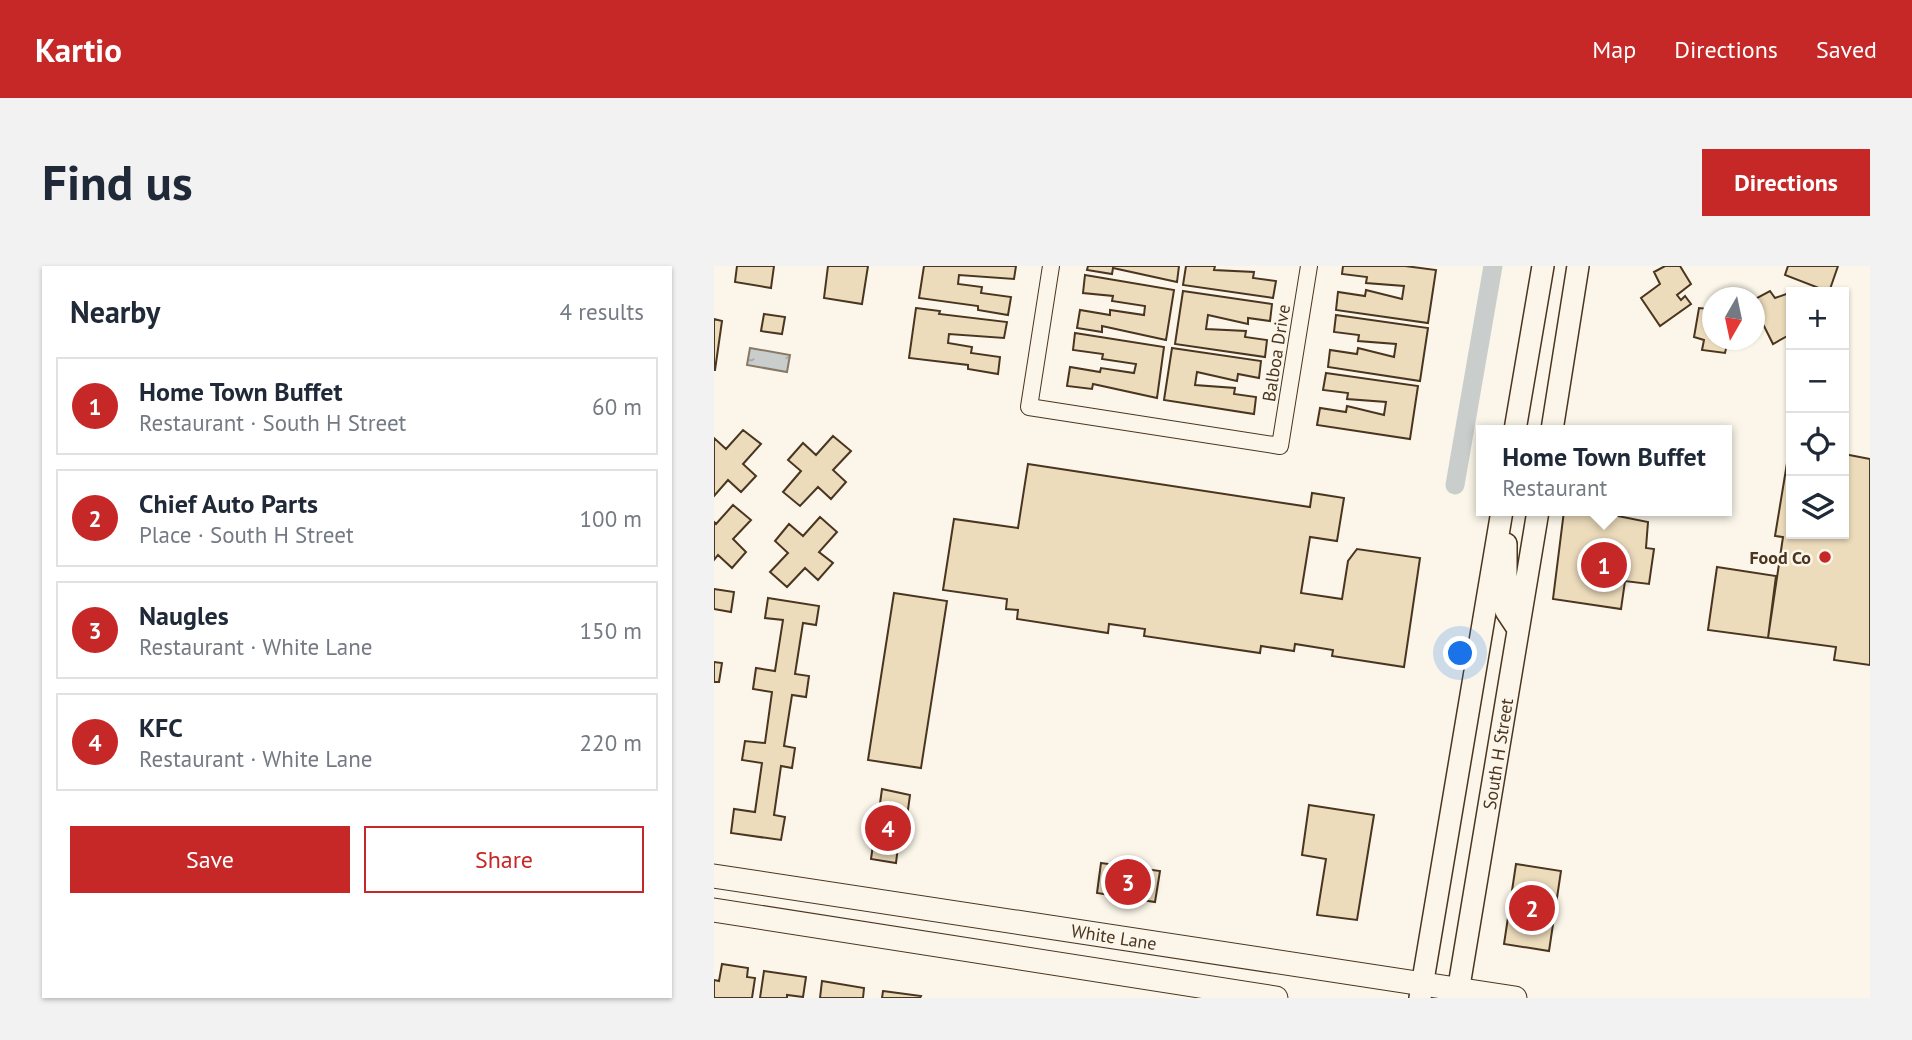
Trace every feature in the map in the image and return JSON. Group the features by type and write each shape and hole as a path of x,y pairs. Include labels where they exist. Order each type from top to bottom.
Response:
{"main road":[{"name":"White Lane","path":"714,876 1421,991 1515,998"},
{"path":"737,913 893,924 921,908"},
{"name":"White Lane","path":"714,910 1276,998"}],"street":[{"name":"Balboa Drive","path":"1051,266 1029,407 1280,446 1309,266"},
{"path":"1516,425 1543,266"},
{"path":"1553,425 1578,266"},
{"name":"South H Street","path":"1421,991 1503,516"},
{"path":"1504,516 1506,611 1518,629"},
{"name":"South H Street","path":"1458,993 1537,516"}],"water":[{"path":"750,348 790,355 787,372 747,365"}],"building":[{"path":"737,266 774,266 771,288 735,282"},
{"path":"828,266 868,266 862,304 824,298"},
{"path":"924,266 1016,266 1014,279 959,275 958,284 982,287 981,293 1011,297 1008,315 978,310 978,306 919,298"},
{"path":"1088,266 1179,266 1177,282 1113,268 1112,274 1087,270"},
{"path":"1186,266 1215,266 1214,270 1254,272 1253,278 1276,281 1273,298 1183,285"},
{"path":"1343,266 1405,266 1436,270 1428,323 1336,310 1338,292 1365,296 1366,290 1402,299 1404,286 1366,283 1367,277 1342,274"},
{"path":"1665,266 1680,266 1691,284 1677,295 1681,300 1685,296 1691,304 1660,326 1641,298 1660,284 1654,272"},
{"path":"1788,266 1838,266 1831,287 1816,287 1785,275"},
{"path":"1085,275 1174,290 1166,340 1102,326 1102,332 1077,328 1080,310 1110,315 1110,310 1144,315 1145,306 1112,301 1113,296 1083,293"},
{"path":"1183,291 1272,304 1270,321 1248,318 1248,324 1208,315 1206,329 1246,331 1245,337 1267,340 1265,357 1175,344"},
{"path":"1770,291 1775,298 1786,294 1786,337 1773,344 1765,328 1765,294"},
{"path":"916,308 940,311 939,314 1007,322 1004,338 949,334 948,343 972,347 971,353 1000,357 998,374 968,369 968,365 909,358"},
{"path":"1699,308 1702,308 1702,339 1694,337"},
{"path":"764,314 785,317 782,334 761,331"},
{"path":"1336,315 1428,328 1420,381 1328,367 1330,350 1357,354 1358,348 1394,357 1396,344 1358,341 1359,335 1334,332"},
{"path":"714,319 722,321 715,370 714,370"},
{"path":"1075,333 1164,347 1157,398 1093,384 1092,389 1067,386 1070,367 1100,372 1101,368 1134,373 1136,364 1102,359 1103,354 1073,350"},
{"path":"1172,348 1261,361 1259,378 1238,374 1237,381 1197,372 1195,385 1235,388 1234,394 1256,397 1254,414 1164,400"},
{"path":"1702,350 1726,350 1725,353"},
{"path":"1326,373 1418,386 1410,439 1317,425 1320,408 1346,412 1347,406 1384,415 1386,402 1347,399 1348,393 1323,390"},
{"path":"743,430 761,444 743,464 756,476 741,492 728,480 714,496 714,438 726,449"},
{"path":"833,436 851,451 833,470 846,482 831,499 818,487 800,506 783,492 801,471 788,460 803,443 816,455"},
{"name":"Food Co","path":"1849,455 1870,459 1870,665 1834,660 1836,647 1768,638 1783,537 1775,536 1786,469 1786,539 1849,539"},
{"path":"1028,464 1310,507 1312,493 1344,498 1337,541 1310,537 1301,593 1342,599 1348,561 1357,549 1420,558 1404,667 1332,656 1333,650 1295,644 1294,651 1261,646 1260,653 1144,636 1145,629 1109,624 1108,633 1017,619 1018,610 1006,609 1007,599 943,590 954,519 1018,528"},
{"path":"733,505 751,520 733,539 746,552 732,568 718,555 714,560 714,522 716,524"},
{"path":"1563,516 1618,516 1648,522 1646,548 1654,549 1649,584 1625,581 1621,609 1553,599"},
{"path":"820,517 837,532 819,552 833,563 818,580 805,568 787,587 770,572 788,553 775,541 789,524 803,536"},
{"path":"1717,567 1776,576 1768,638 1708,630"},
{"path":"714,589 734,592 731,612 714,609"},
{"path":"894,593 947,601 921,768 868,760"},
{"path":"768,598 819,606 816,625 803,623 795,674 809,676 806,697 792,695 784,746 795,748 792,768 781,766 774,815 785,817 781,840 731,833 734,809 755,812 762,763 742,760 745,741 765,743 772,692 753,689 756,668 775,671 783,620 765,618"},
{"path":"714,662 722,663 719,682 714,682"},
{"path":"882,789 910,795 904,839 899,838 896,863 871,859 873,845 869,844 872,817 878,818"},
{"path":"1309,805 1374,815 1357,920 1317,915 1326,859 1302,855"},
{"path":"1101,863 1160,871 1155,902 1097,893"},
{"path":"1516,864 1561,871 1549,951 1504,944"},
{"path":"722,964 748,968 747,977 755,978 752,998 714,998 714,980 719,981"},
{"path":"764,971 806,977 803,997 787,995 787,998 760,998"},
{"path":"822,981 864,988 863,998 820,998"},
{"path":"883,991 921,996 882,998"}],"waterway":[{"path":"1455,485 1493,266"}],"place":[{"name":"Food Co","path":"1825,557"},
{"name":"Home Town Buffet","path":"1604,565"},
{"name":"KFC","path":"888,828"},
{"name":"Naugles","path":"1128,882"},
{"name":"Chief Auto Parts","path":"1532,908"}]}
